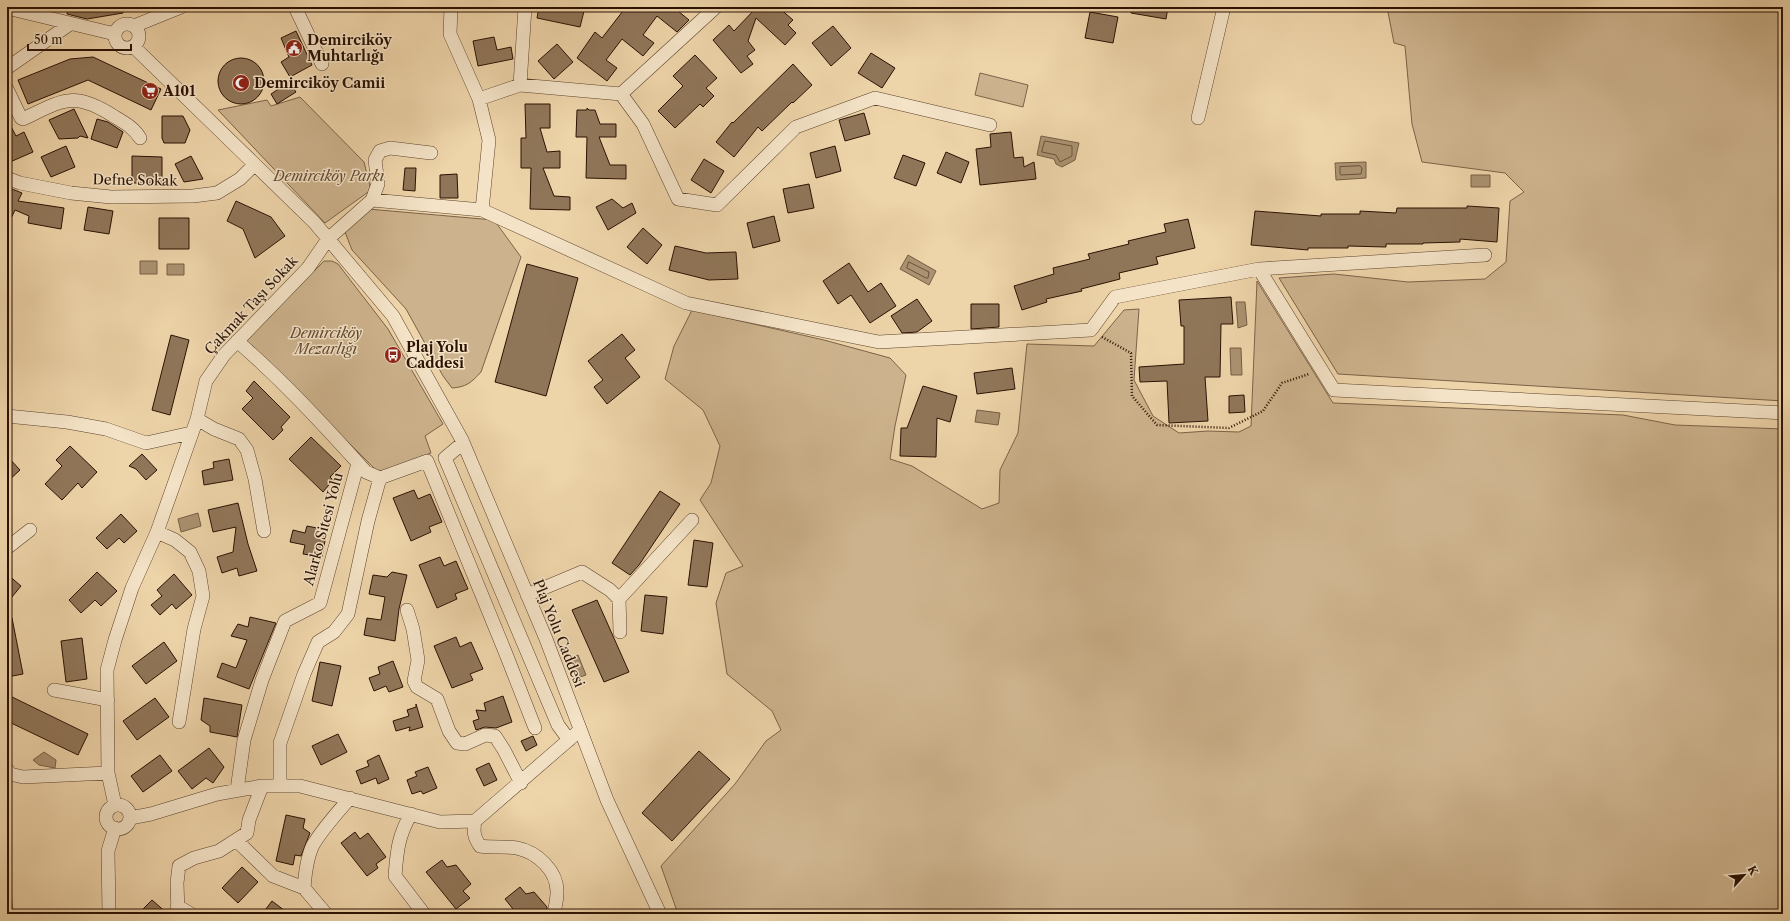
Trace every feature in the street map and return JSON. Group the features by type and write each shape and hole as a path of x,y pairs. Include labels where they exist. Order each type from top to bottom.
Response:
{"street":[{"path":"134,26 182,7"},
{"path":"295,7 322,64"},
{"path":"451,7 450,34 479,99 489,140 482,210"},
{"path":"520,85 525,7"},
{"path":"479,99 520,85 621,94 716,7"},
{"path":"1198,118 1224,7"},
{"path":"7,8 115,34"},
{"path":"7,68 70,24"},
{"path":"130,24 134,26 139,32 140,40 130,49 122,48 116,42 115,34 122,25 130,24"},
{"name":"Plaj Yolu Caddesi","path":"134,47 314,222 393,316 463,443 546,640 579,731 607,800 660,914"},
{"path":"7,89 21,118 24,119 60,102 72,99 83,100 106,111 135,130 140,138"},
{"path":"621,94 643,124 678,199 717,205 796,127 874,98 990,125"},
{"path":"431,153 390,148 380,151 375,160 378,184 372,200 482,210 686,303 879,342 1090,330 1115,297 1259,269 1484,255"},
{"name":"Defne Sokak","path":"7,178 20,183 78,194 111,197 193,196 217,193 240,179 254,165"},
{"name":"Çakmak Taşı Sokak","path":"197,419 206,381 224,355 308,268 328,239 372,200"},
{"path":"1259,269 1334,390 1783,413"},
{"name":"Alarko Sitesi Yolu","path":"237,341 274,373 314,414 366,472 380,478"},
{"path":"7,416 67,422 98,428 146,443 191,433"},
{"path":"115,805 108,773 107,670 132,588 157,532 197,419 214,429 239,439 247,450 255,479 264,531"},
{"path":"463,443 445,458 558,725 569,740"},
{"path":"280,786 280,743 304,674 318,642 334,632 348,614 368,521 380,478 427,461 535,728"},
{"name":"Alarko Sitesi Yolu","path":"237,790 244,740 262,680 285,622 320,603 358,463"},
{"path":"619,599 692,520"},
{"path":"7,548 30,530"},
{"path":"157,532 175,540 190,552 199,571 203,596 194,629 179,722"},
{"path":"527,595 582,572 610,590 619,599 620,632"},
{"path":"407,610 413,629 418,660 414,681 417,687 437,699 449,732 457,743 465,744 485,735 495,736 504,750 520,783"},
{"path":"54,690 108,700"},
{"path":"554,914 558,891 552,871 536,856 517,848 493,848 480,846 474,838 473,829 475,821 579,731"},
{"path":"7,769 10,774 23,777 108,773"},
{"path":"191,914 178,910 177,883 179,866 194,858 219,851 247,833 249,820 262,786"},
{"path":"130,818 151,814 217,794 237,790 262,786 300,786 440,822 475,821"},
{"path":"304,888 305,875 312,846 330,821 350,798"},
{"path":"115,805 123,805 130,814 130,818 129,822 123,828 115,828 108,824 106,816 109,809 115,805"},
{"path":"411,814 402,830 397,853 395,876 424,914"},
{"path":"109,914 108,851 115,828"},
{"path":"236,840 273,876 304,888 326,914"}],"path":[{"path":"1090,330 1131,353 1132,396 1157,425 1229,428 1262,411 1282,383 1321,370"}],"green space":[{"path":"1387,7 1783,7 1783,401 1338,374 1279,278 1334,274 1408,282 1485,279 1506,262 1510,201 1524,192 1505,173 1422,162 1412,124 1405,46 1394,43"},
{"path":"980,73 1028,85 1023,107 975,95"},
{"name":"Demirciköy Parkı","path":"300,97 364,162 371,190 325,223 218,110 267,100 271,106"},
{"path":"368,209 494,220 521,257 481,372 468,384 461,387 452,388 443,376 406,309 352,250 345,232"},
{"name":"Demirciköy Mezarlığı","path":"324,261 332,261 338,264 388,329 443,424 425,436 431,453 379,473 246,340"},
{"path":"1257,281 1333,403 1623,415 1675,425 1783,429 1783,914 678,914 661,866 735,784 766,741 781,730 772,711 727,674 716,603 726,573 743,566 700,500 711,483 720,446 703,410 665,379 674,346 692,310 824,340 890,358 906,375 895,426 890,459 912,466 982,509 999,503 1000,470 1018,433 1027,344 1094,346 1124,310 1139,309 1134,380 1153,416 1179,433 1208,431 1239,432 1251,426"},
{"path":"7,851 13,914 7,914"}],"water":[{"path":"1041,136 1079,143 1075,160 1062,167 1056,164 1054,159 1037,155"},
{"path":"1366,162 1366,178 1336,180 1335,163"},
{"path":"1471,175 1490,175 1490,187 1471,187"},
{"path":"908,255 936,271 929,285 900,269"},
{"path":"140,261 157,261 157,274 140,274"},
{"path":"167,264 184,264 184,275 167,275"},
{"path":"1236,302 1245,302 1247,325 1238,328"},
{"path":"1230,348 1241,348 1242,375 1231,375"},
{"path":"977,410 1000,413 998,425 975,422"},
{"path":"198,513 201,526 181,532 178,519"},
{"path":"578,655 586,675 577,678 570,658"},
{"path":"44,752 56,760 55,768 39,765 33,760"}],"building":[{"path":"68,7 123,7 123,13 87,19 67,14"},
{"path":"539,7 565,7 584,11 580,27 537,18"},
{"path":"626,7 682,7 678,11 689,20 677,32 657,16 643,35 654,43 643,56 622,39 606,60 617,68 607,81 577,58 595,32 602,38"},
{"path":"757,7 778,7 793,20 788,25 796,33 785,45 756,18 748,41 755,50 747,56 753,64 741,73 713,40 729,25 734,31"},
{"path":"1131,7 1168,7 1166,19 1131,13"},
{"path":"1090,12 1118,17 1113,43 1085,38"},
{"path":"833,26 851,48 831,66 812,43"},
{"name":"Demirciköy Muhtarlığı","path":"296,31 312,65 290,77 281,62 289,57 281,38"},
{"path":"494,37 497,50 511,47 513,59 478,66 473,41"},
{"path":"557,44 573,62 554,79 538,61"},
{"path":"871,53 895,68 882,88 858,73"},
{"path":"695,55 717,78 706,88 714,96 703,107 700,104 675,128 658,111 683,86 673,76"},
{"path":"93,57 161,89 151,110 88,80 28,104 18,80 70,59"},
{"name":"Demirciköy Camii","path":"241,58 254,62 260,68 264,81 260,94 254,100 241,104 228,100 222,94 218,81 222,68 228,62"},
{"path":"793,64 812,85 762,131 758,127 734,157 716,142 732,122 733,123"},
{"path":"289,82 296,92 277,104 271,94"},
{"path":"525,104 550,104 550,128 540,128 547,152 560,151 560,168 543,168 554,196 570,197 570,210 530,209 531,168 521,168 521,138 526,138"},
{"path":"587,108 589,110 595,110 600,124 616,124 616,137 599,137 610,165 626,165 626,179 586,178 587,137 576,137 577,110 587,110"},
{"path":"74,109 88,138 80,136 78,138 59,139 49,120"},
{"path":"864,113 870,134 845,141 839,120"},
{"path":"162,116 183,116 190,130 185,143 164,143 162,138"},
{"path":"7,119 16,136 24,132 33,152 10,162 7,155"},
{"path":"97,119 108,122 123,132 117,148 91,139"},
{"path":"1011,132 1014,158 1023,157 1024,167 1034,162 1036,179 980,185 976,149 991,147 990,134"},
{"path":"66,146 75,167 51,177 41,157"},
{"path":"835,146 841,171 816,178 810,153"},
{"path":"946,152 969,162 961,183 937,173"},
{"path":"903,155 925,163 916,186 894,178"},
{"path":"132,156 162,157 162,183 132,183"},
{"path":"191,156 203,179 184,182 175,164"},
{"path":"704,159 724,171 711,193 691,180"},
{"path":"405,168 416,168 415,191 403,190"},
{"path":"457,174 458,198 440,198 440,175"},
{"path":"809,184 814,208 788,213 783,189"},
{"path":"7,187 22,193 18,201 64,208 61,229 28,223 29,216 15,210 7,227"},
{"path":"612,199 623,208 632,203 636,213 608,230 596,207"},
{"path":"236,201 271,217 285,236 255,258 243,229 227,221"},
{"path":"1467,206 1499,208 1497,242 1460,239 1460,242 1386,244 1386,247 1348,246 1348,248 1308,248 1308,250 1251,245 1255,211 1321,216 1321,214 1360,214 1360,211 1396,213 1397,208 1467,208"},
{"path":"88,207 113,211 109,234 84,230"},
{"path":"774,216 780,241 753,248 747,223"},
{"path":"159,218 189,218 189,249 159,249"},
{"path":"1188,219 1195,248 1156,257 1158,264 1119,273 1120,279 1081,289 1082,291 1046,299 1047,302 1022,310 1014,286 1054,274 1053,268 1090,259 1088,254 1129,244 1128,241 1166,232 1164,224"},
{"path":"643,228 662,245 647,264 627,247"},
{"path":"675,246 706,253 736,252 738,279 709,280 669,270"},
{"path":"849,263 868,292 881,283 896,306 870,323 851,295 838,304 823,281"},
{"path":"527,264 578,278 546,396 495,382"},
{"path":"1231,297 1233,324 1221,324 1220,377 1205,377 1208,421 1169,423 1167,381 1140,382 1139,367 1184,364 1184,326 1181,326 1179,300"},
{"path":"917,299 932,321 917,332 902,333 891,316"},
{"path":"971,304 999,304 999,327 971,329"},
{"path":"622,334 635,350 625,358 640,377 607,404 594,387 603,380 588,361"},
{"path":"171,335 189,340 170,415 152,410"},
{"path":"1012,368 1015,389 977,394 974,373"},
{"path":"254,381 290,417 281,427 283,430 273,440 242,409 253,398 246,391"},
{"path":"923,386 957,396 950,422 937,418 936,457 900,456 901,428 907,428"},
{"path":"1244,395 1245,412 1229,413 1229,396"},
{"path":"311,437 341,466 330,477 333,480 323,492 289,459"},
{"path":"70,446 97,472 82,488 78,483 62,500 45,484 62,466 56,460"},
{"path":"142,454 157,470 146,480 136,469 129,466"},
{"path":"7,456 20,470 7,482"},
{"path":"229,459 233,480 204,485 202,471 214,468 213,462"},
{"path":"414,490 418,499 430,494 442,522 429,527 431,532 411,541 393,498"},
{"path":"660,491 680,504 639,565 630,575 612,563"},
{"path":"238,503 248,544 257,571 239,576 237,568 222,573 217,557 233,552 236,527 213,532 208,510"},
{"path":"121,514 137,531 124,543 119,538 107,549 96,538"},
{"path":"307,526 327,530 322,557 303,554 305,545 290,542 293,530 305,533"},
{"path":"694,540 713,543 707,587 688,585"},
{"path":"440,557 444,566 456,561 468,589 455,594 457,599 437,608 419,565"},
{"path":"97,572 117,591 101,606 95,600 81,613 69,600"},
{"path":"392,572 407,575 399,609 395,641 364,635 367,618 381,620 385,597 369,594 373,575 387,577"},
{"path":"7,574 21,586 7,603"},
{"path":"174,574 192,595 176,609 172,604 160,615 151,605 162,596 157,590"},
{"path":"645,595 667,597 663,634 641,631"},
{"path":"597,600 629,672 604,682 572,610"},
{"path":"250,617 276,623 249,689 217,677 222,663 236,668 247,640 231,636 238,624 248,627"},
{"path":"7,618 12,618 23,674 7,677"},
{"path":"456,637 460,647 471,642 483,669 470,674 473,680 452,688 434,646"},
{"path":"82,638 87,679 66,682 61,641"},
{"path":"164,642 177,661 146,684 132,666"},
{"path":"393,661 403,687 389,692 386,686 374,691 369,678 380,674 378,667"},
{"path":"320,662 341,666 332,706 312,701"},
{"path":"10,696 88,734 78,755 7,721 7,702"},
{"path":"503,696 512,722 496,728 485,727 476,730 473,721 479,719 476,710 486,711 484,703"},
{"path":"155,698 169,717 137,740 123,721"},
{"path":"204,698 242,705 237,737 210,732 210,726 201,720"},
{"path":"416,704 423,727 409,731 410,727 396,731 393,721 409,716 407,710 416,707"},
{"path":"338,734 347,752 321,765 312,746"},
{"path":"533,736 537,745 526,751 521,741"},
{"path":"209,748 224,767 213,783 206,778 192,789 178,771"},
{"path":"699,751 730,779 672,841 642,813"},
{"path":"160,755 172,771 143,792 131,776"},
{"path":"379,755 389,779 378,784 376,778 361,784 356,771 369,766 367,761"},
{"path":"489,763 497,780 484,786 476,769"},
{"path":"428,767 437,788 423,794 421,791 412,794 407,780 417,776 415,772"},
{"path":"286,815 305,819 303,828 310,833 301,856 295,855 293,865 276,861"},
{"path":"355,832 360,839 368,833 386,857 376,864 378,868 367,876 341,843"},
{"path":"442,860 447,867 456,865 471,884 463,891 470,898 456,909 426,872"},
{"path":"242,867 258,882 238,903 222,888"},
{"path":"520,887 526,894 534,892 547,907 546,914 517,914 505,899"},
{"path":"152,900 168,914 138,914"},
{"path":"272,901 289,914 262,914"}],"place":[{"name":"Demirciköy Muhtarlığı","path":"294,48"},
{"name":"Demirciköy Camii","path":"241,83"},
{"name":"A101","path":"150,91"},
{"name":"Plaj Yolu Caddesi","path":"393,355"}]}
